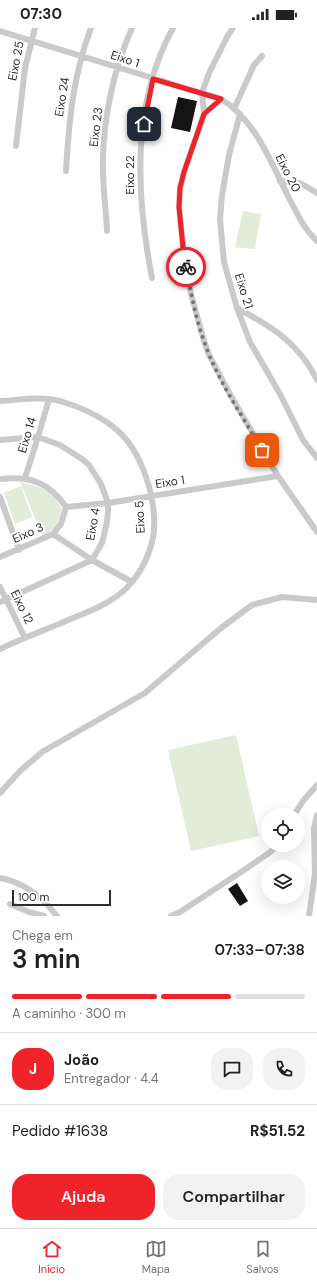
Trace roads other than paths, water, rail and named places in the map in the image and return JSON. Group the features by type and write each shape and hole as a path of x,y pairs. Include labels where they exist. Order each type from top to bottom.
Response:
{"street":[{"name":"Eixo 25","path":"16,146 21,95 31,40 35,28"},
{"name":"Eixo 24","path":"66,171 71,104 81,56 91,28"},
{"name":"Eixo 23","path":"107,231 104,144 109,105 118,68 132,28"},
{"name":"Eixo 22","path":"152,278 145,239 140,173 144,124 153,79 162,51 173,28"},
{"path":"233,28 218,54 202,94 204,114 180,188 179,207 183,247 191,294 204,342 212,361 278,476 317,532"},
{"name":"Eixo 1","path":"0,31 221,99 240,114"},
{"path":"234,109 254,65 262,56"},
{"path":"204,114 221,99"},
{"name":"Eixo 20","path":"240,114 262,146 301,222 317,241"},
{"name":"Eixo 21","path":"240,114 225,174 220,219 224,262 250,342 280,394 303,440 317,458"},
{"path":"280,181 300,183 317,193"},
{"path":"238,308 280,333 290,342 306,361 317,380"},
{"name":"Eixo 5","path":"0,401 49,399 73,405 107,423 118,431 132,447 144,471 150,496 154,530 147,555 132,582 110,600 0,649"},
{"name":"Eixo 14","path":"25,478 49,399"},
{"name":"Eixo 4","path":"0,440 38,437 60,445 85,462 101,484 108,502 105,533 98,551 92,560"},
{"name":"Eixo 1","path":"66,507 150,496 278,476"},
{"path":"0,479 25,478 48,487 55,492 66,507"},
{"path":"0,497 19,550"},
{"name":"Eixo 3","path":"0,557 53,534 61,524 66,507"},
{"path":"53,534 92,560 132,582"},
{"path":"3,601 92,560"},
{"name":"Eixo 12","path":"0,587 3,601 25,638"},
{"path":"0,793 20,771 42,752 144,693 221,628 252,605 282,597 317,600"},
{"path":"298,808 317,785"},
{"path":"308,916 315,874 314,828 317,815"},
{"path":"171,916 180,914 270,852"},
{"path":"0,878 9,879 34,893 45,902 57,916"},
{"path":"10,904 44,916"}]}
